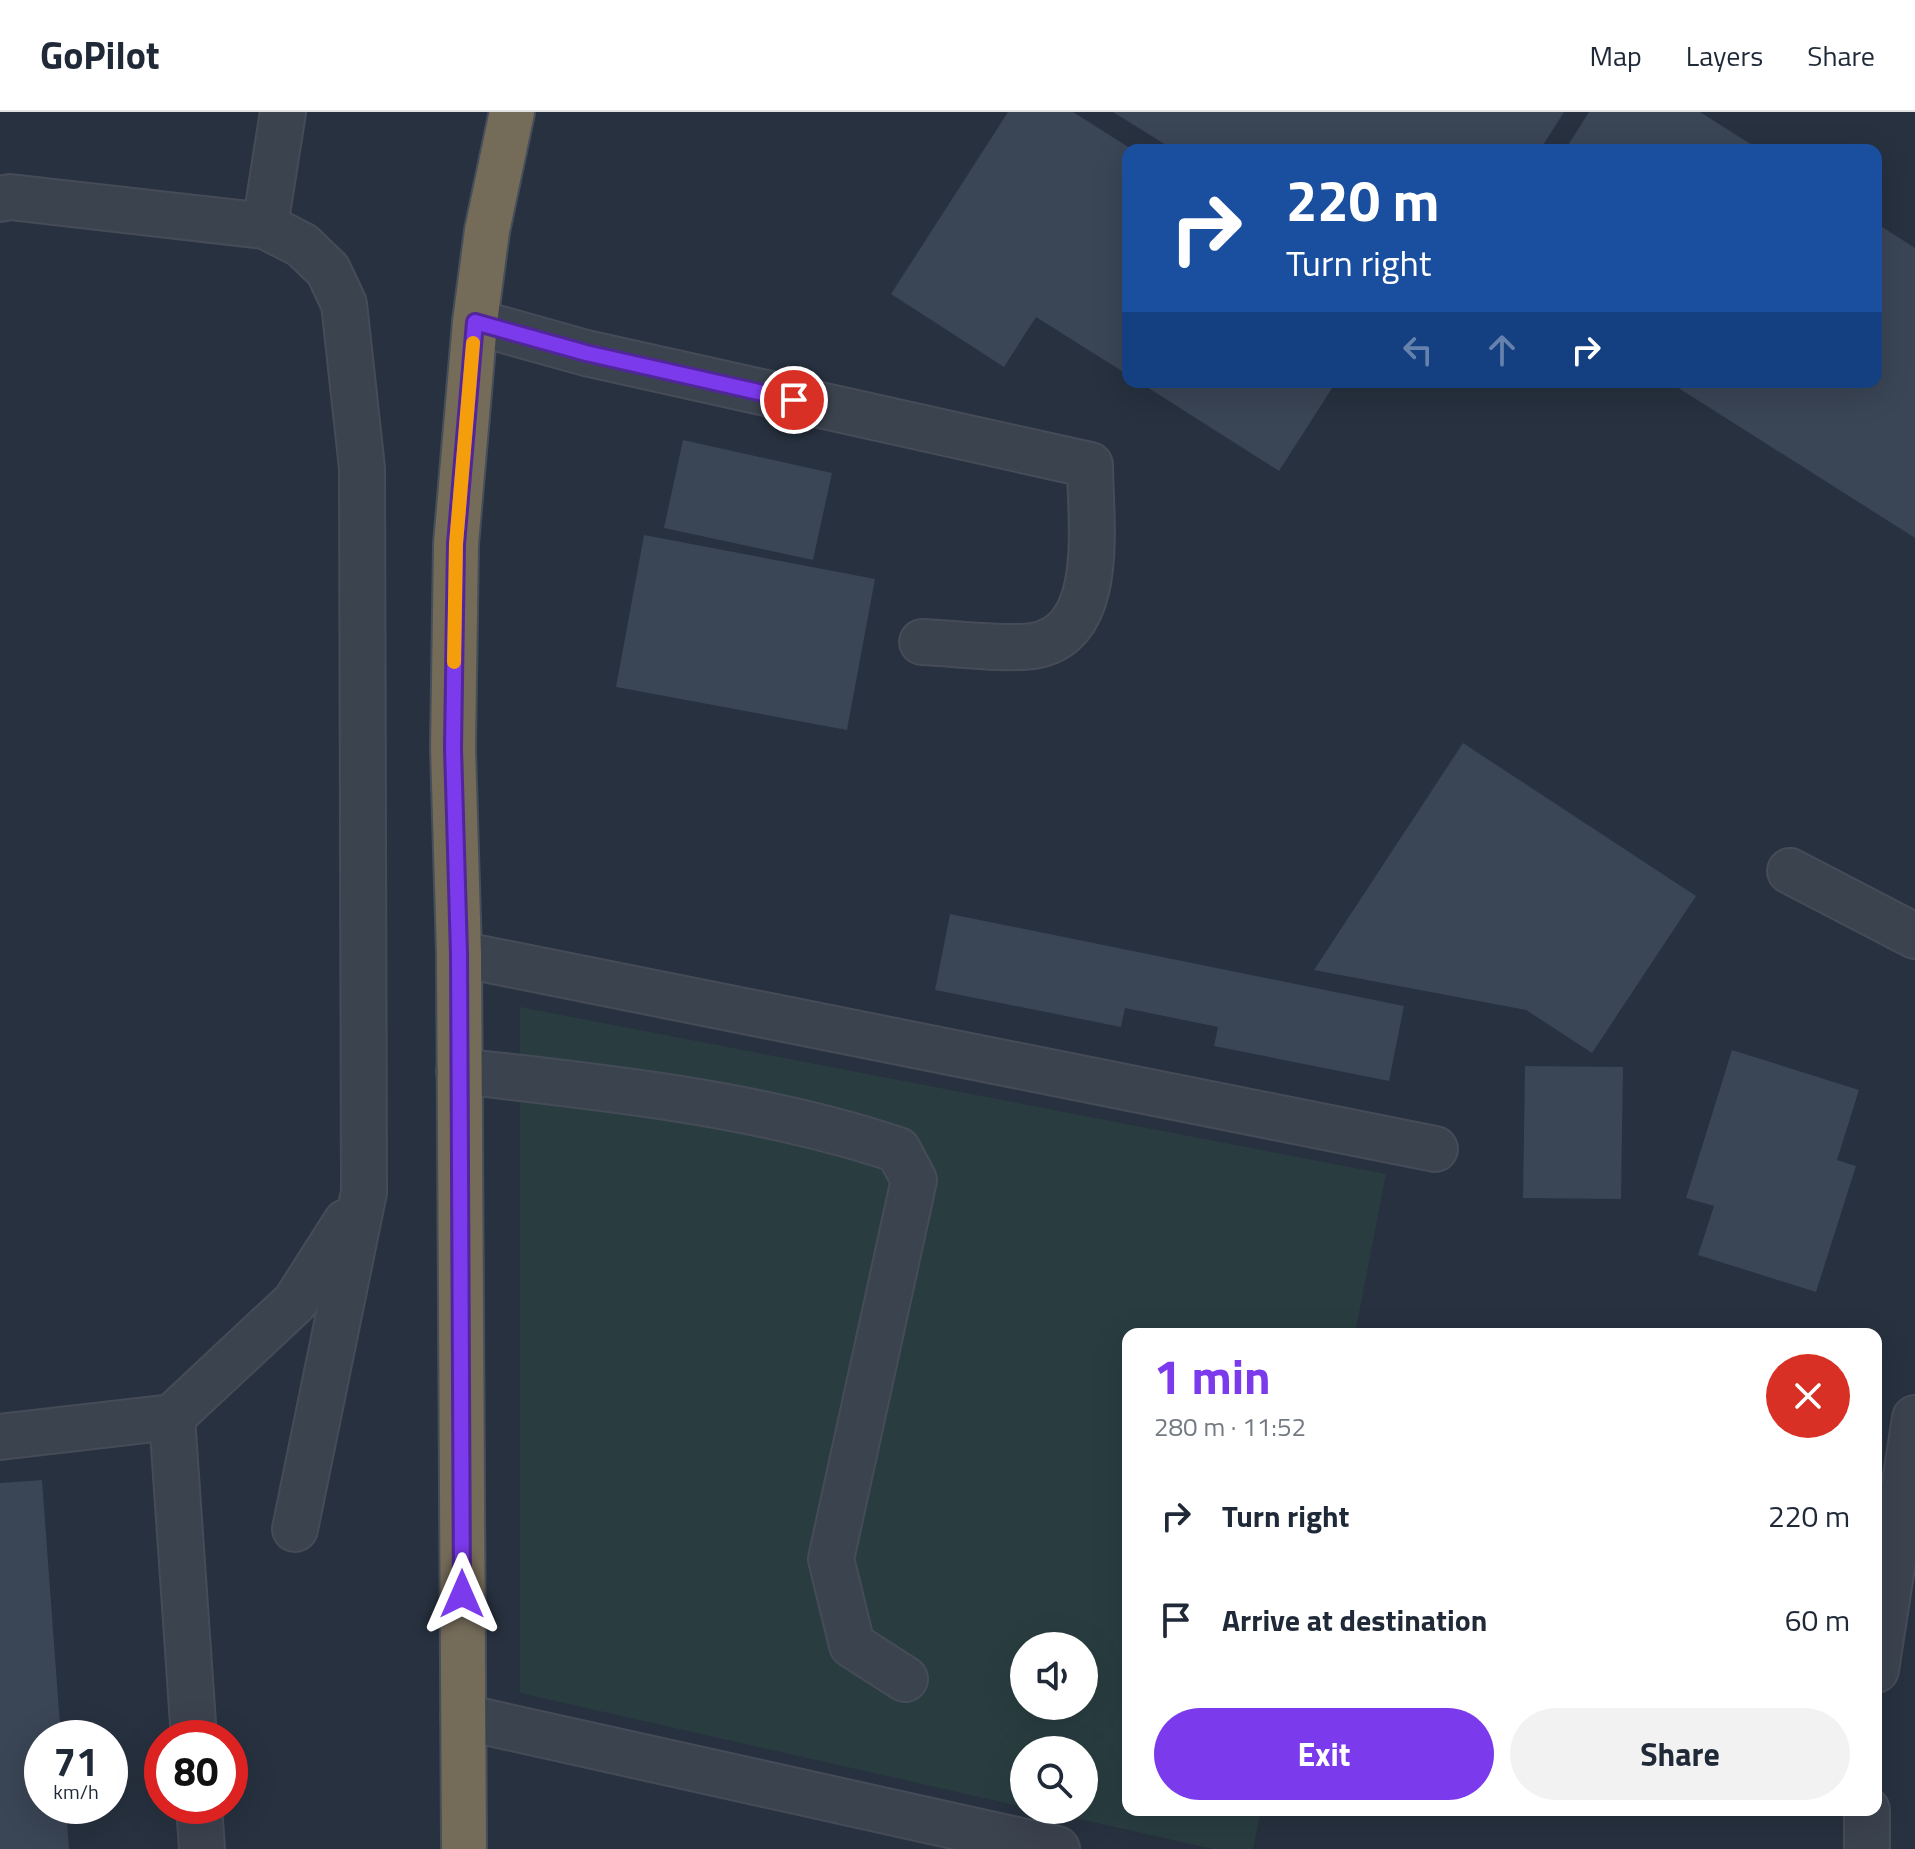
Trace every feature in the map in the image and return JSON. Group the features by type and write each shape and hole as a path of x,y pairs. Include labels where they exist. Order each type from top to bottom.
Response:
{"highway":[{"path":"464,1849 459,954 453,748 456,544 475,322 487,231 512,112"}],"lane":[{"path":"265,226 283,112"},
{"path":"0,199 10,197 265,226 302,245 328,270 344,304 362,468 364,1192 295,1529"},
{"path":"475,322 586,353 1090,465 1089,583 1077,619 1058,637 1032,646 922,642"},
{"path":"1790,871 1915,936"},
{"path":"459,954 1435,1149"},
{"path":"459,1071 592,1086 832,1127 898,1150 914,1180 831,1559 852,1645 905,1679"},
{"path":"0,1437 172,1417 295,1302 364,1192"},
{"path":"172,1417 193,1720"},
{"path":"1882,1631 1915,1418"},
{"path":"463,1717 1057,1849"},
{"path":"1867,1816 1867,1849"},
{"path":"200,1824 202,1849"}],"green space":[{"path":"520,1007 1386,1174 1356,1328 1122,1328 1122,1816 1260,1816 1253,1849 1213,1849 1098,1823 1098,1736 1010,1736 1010,1804 520,1693"}],"building":[{"path":"1008,112 1073,112 1124,144 1122,371 1036,317 1004,367 891,294"},
{"path":"1113,112 1564,112 1544,144 1164,144"},
{"path":"1589,112 1700,112 1751,144 1569,144"},
{"path":"1882,227 1915,248 1915,538 1678,388 1882,388"},
{"path":"1148,388 1332,388 1279,471"},
{"path":"683,440 832,473 813,560 664,528"},
{"path":"644,535 875,579 847,730 616,687"},
{"path":"1463,743 1696,896 1592,1053 1526,1010 1314,970"},
{"path":"950,914 1404,1006 1389,1081 1214,1046 1218,1027 1125,1008 1121,1027 935,990"},
{"path":"1732,1050 1859,1090 1837,1160 1856,1166 1816,1292 1698,1255 1714,1206 1686,1198"},
{"path":"1525,1066 1623,1067 1621,1199 1523,1198"},
{"path":"42,1480 60,1720 24,1720 24,1824 67,1824 69,1849 0,1849 0,1483"}],"slow traffic":[{"path":"454,662 456,544 473,343"}],"route":[{"path":"462,1594 459,954 453,748 456,544 475,322 586,353 794,400"}]}
